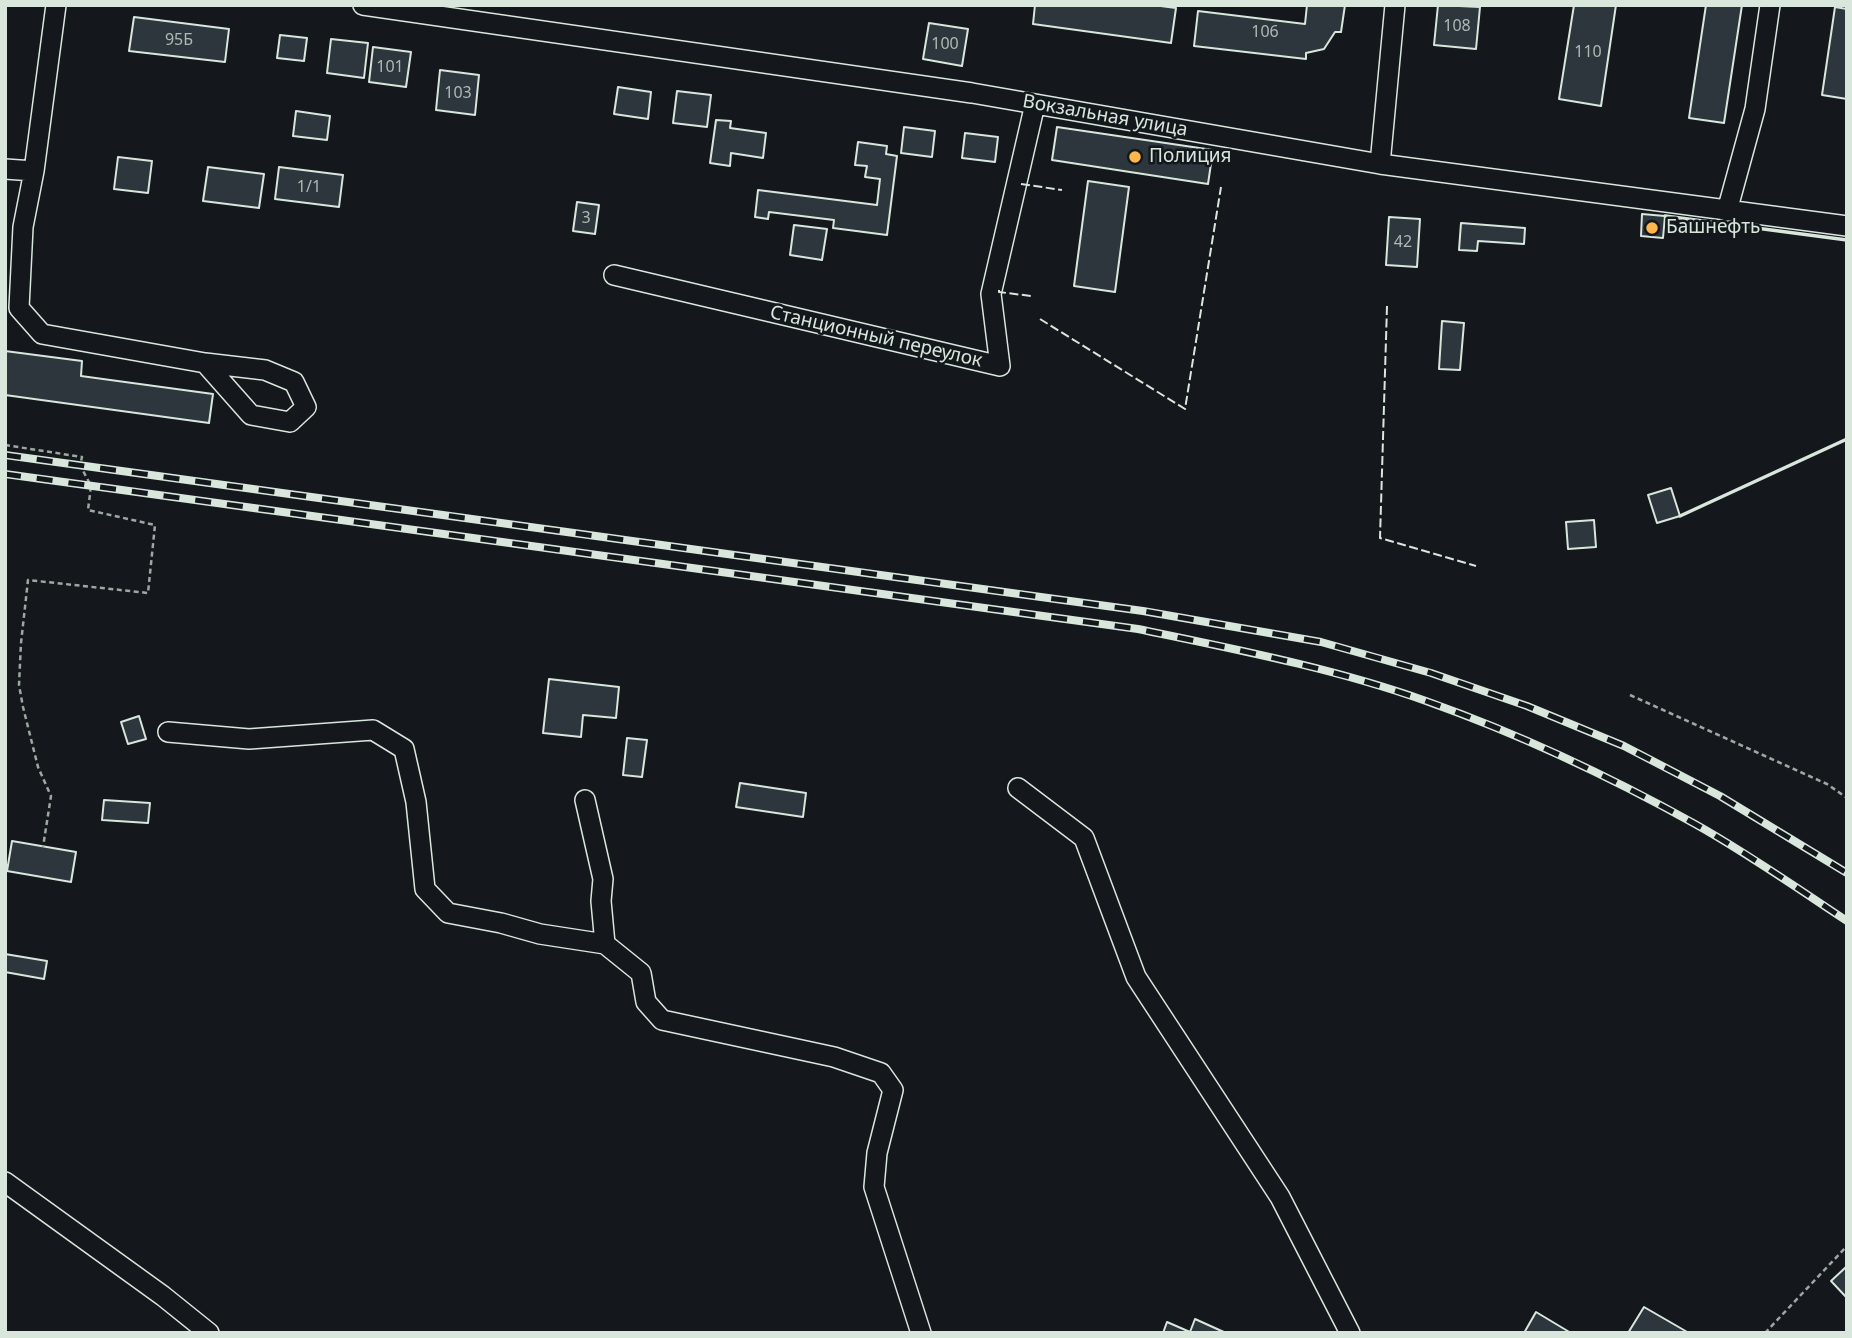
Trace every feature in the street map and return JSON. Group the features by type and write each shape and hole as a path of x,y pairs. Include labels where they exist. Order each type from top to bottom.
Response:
{"street":[{"path":"56,5 34,171 23,227 19,308 42,334 205,363 265,370 294,382 306,407 290,422 251,415 205,363"},
{"name":"Вокзальная улица","path":"363,5 972,93 1380,164 1847,226"},
{"path":"1380,164 1395,5"},
{"path":"1727,211 1755,109 1770,5"},
{"name":"Станционный переулок","path":"614,275 1000,366 991,294 1035,104"},
{"path":"5,169 34,171"},
{"path":"168,732 249,739 373,730 404,749 416,802 425,889 448,912 540,934 605,944 641,973 646,1002 662,1020 834,1057 881,1073 893,1090 877,1153 874,1187 921,1333"},
{"path":"1018,788 1084,838 1136,977 1280,1197 1350,1333"},
{"path":"585,800 603,879 601,901 605,944"},
{"path":"5,1182 163,1296 209,1333"}],"path":[{"path":"5,445 82,457 80,465 91,486 88,510 155,525 148,593 28,580 19,685 38,767 51,796 43,847"},
{"path":"1630,695 1828,784 1847,798"},
{"path":"1765,1333 1847,1246"}],"building":[{"path":"1035,5 1153,5 1176,8 1171,43 1033,24"},
{"path":"1307,5 1345,5 1341,32 1335,32 1324,49 1306,53 1306,59 1194,46 1198,11 1305,24"},
{"path":"1438,5 1480,7 1476,49 1434,45"},
{"path":"1574,5 1616,5 1601,106 1559,99"},
{"path":"1706,5 1742,5 1724,123 1689,118"},
{"path":"1835,7 1847,9 1847,99 1822,95"},
{"path":"134,17 229,29 225,62 129,51"},
{"path":"929,23 968,29 962,66 923,59"},
{"path":"280,35 307,38 304,61 277,58"},
{"path":"331,39 368,43 364,78 327,73"},
{"path":"373,47 411,52 406,87 369,82"},
{"path":"440,70 479,75 475,115 436,110"},
{"path":"618,87 651,92 648,119 614,114"},
{"path":"677,91 711,95 707,127 673,123"},
{"path":"296,111 330,116 327,140 293,136"},
{"path":"716,120 731,121 730,128 766,133 763,158 731,153 730,166 710,163"},
{"path":"904,127 935,131 932,157 901,153"},
{"path":"1057,127 1213,150 1208,184 1052,160"},
{"path":"965,133 998,137 995,162 962,158"},
{"path":"858,142 887,146 886,154 897,156 887,235 833,228 834,220 769,212 768,219 755,217 758,190 877,205 880,179 865,177 867,166 855,165"},
{"path":"118,157 152,161 148,193 114,189"},
{"path":"208,167 264,174 259,208 203,201"},
{"path":"279,167 343,175 339,207 275,199"},
{"path":"1088,181 1129,187 1115,292 1074,286"},
{"path":"577,202 599,205 595,234 573,231"},
{"path":"1642,214 1665,216 1663,238 1641,236"},
{"path":"1389,217 1420,219 1417,267 1386,265"},
{"path":"1461,223 1525,228 1524,244 1478,241 1477,251 1459,250"},
{"path":"794,225 827,229 822,260 790,255"},
{"path":"1442,321 1464,323 1460,370 1439,369"},
{"path":"5,351 82,361 81,376 213,394 209,423 5,395"},
{"path":"1671,488 1680,516 1657,523 1648,495"},
{"path":"1594,520 1596,547 1568,549 1566,522"},
{"path":"549,679 619,687 616,718 583,715 581,737 543,733"},
{"path":"139,716 146,739 128,744 121,722"},
{"path":"627,738 647,740 642,777 623,775"},
{"path":"740,783 806,793 803,817 736,807"},
{"path":"104,800 150,803 148,823 102,820"},
{"path":"12,841 76,852 71,882 7,871"},
{"path":"5,954 47,961 44,979 5,972"},
{"path":"1847,1267 1847,1298 1831,1281"},
{"path":"1644,1307 1689,1333 1628,1333"},
{"path":"1536,1312 1571,1333 1524,1333"},
{"path":"1195,1319 1226,1333 1163,1333 1167,1322 1190,1332"}],"railway":[{"path":"5,455 1143,611 1321,642 1431,673 1527,706 1624,746 1720,796 1847,873"},
{"path":"5,474 1138,629 1283,660 1426,701 1563,757 1663,806 1714,835 1847,921"}],"fence":[{"path":"1021,184 1062,190"},
{"path":"1040,319 1185,409 1221,187"},
{"path":"999,290 1031,296"},
{"path":"1387,306 1380,538 1476,566"}],"wall":[{"path":"1665,216 1847,240"},
{"path":"1680,516 1847,439"}],"place":[{"name":"Полиция","path":"1135,157"},
{"name":"Башнефть","path":"1652,228"}]}
